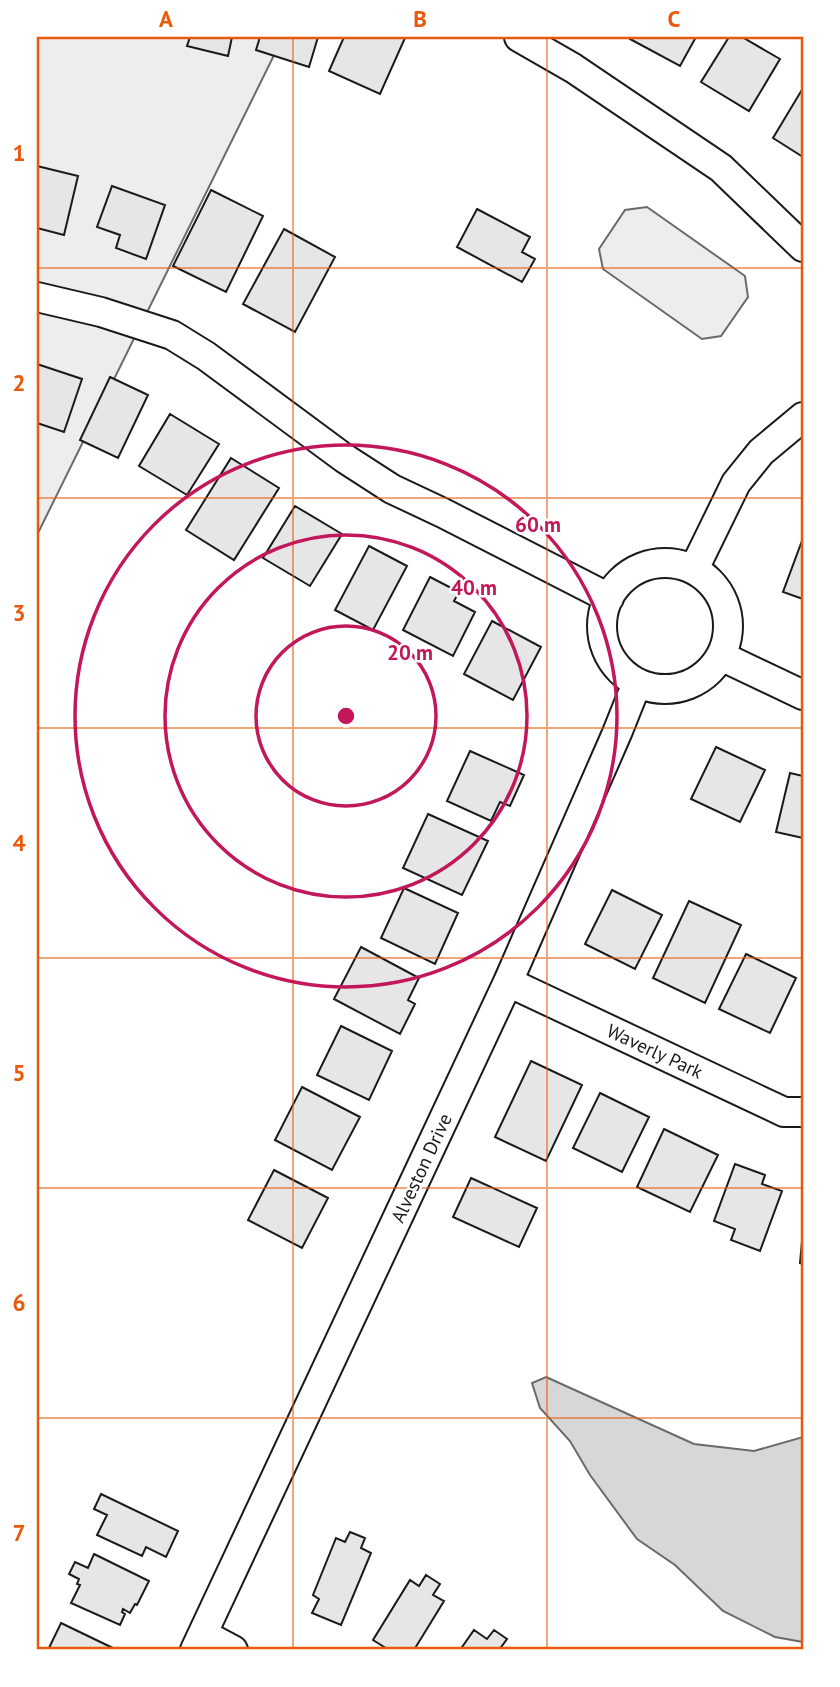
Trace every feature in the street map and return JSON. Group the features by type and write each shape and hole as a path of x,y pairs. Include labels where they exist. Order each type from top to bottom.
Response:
{"street":[{"path":"519,37 573,68 721,168 803,247"},
{"path":"37,297 101,312 172,335 206,356 344,458 391,489 609,598"},
{"path":"694,569 736,483 761,452 803,417"},
{"path":"675,563 694,569 716,587 728,614 727,643 721,656 711,670 684,687 668,690 637,683 618,667 606,646 602,630 603,614 609,598 620,581 645,566 675,563"},
{"path":"721,656 803,695"},
{"name":"Alveston Drive","path":"199,1642 508,982 618,733 637,683"},
{"name":"Waverly Park","path":"508,982 784,1112 803,1112"},
{"path":"199,1642 233,1650"}],"shaded area":[{"path":"37,37 283,37 37,535"},
{"path":"647,207 745,276 748,297 721,336 702,339 603,269 599,249 625,210"},
{"path":"546,1377 694,1444 754,1451 803,1437 803,1642 775,1637 723,1611 675,1565 637,1539 590,1475 570,1441 540,1408 532,1383"}],"building":[{"path":"190,37 232,37 228,56 187,46"},
{"path":"260,37 318,37 309,67 256,50"},
{"path":"344,37 405,38 380,94 329,71"},
{"path":"696,37 680,66 630,39"},
{"path":"729,37 742,37 780,59 749,111 701,82"},
{"path":"803,88 803,157 773,138"},
{"path":"37,166 78,176 64,235 37,228"},
{"path":"112,186 165,205 146,259 116,248 120,235 97,227"},
{"path":"211,190 263,216 226,292 173,266"},
{"path":"477,209 530,237 522,252 535,259 522,282 457,247"},
{"path":"284,229 335,257 295,332 243,304"},
{"path":"37,364 82,379 64,432 37,423"},
{"path":"110,377 148,395 118,458 80,440"},
{"path":"170,414 219,444 187,495 139,466"},
{"path":"231,458 279,488 234,560 186,530"},
{"path":"295,506 342,534 310,586 263,558"},
{"path":"803,538 803,599 783,592"},
{"path":"369,546 407,566 373,630 335,610"},
{"path":"430,577 459,592 454,601 475,612 453,656 403,630"},
{"path":"492,621 541,647 513,700 464,674"},
{"path":"716,747 765,770 740,822 691,799"},
{"path":"470,751 524,775 510,806 500,802 491,821 447,801"},
{"path":"790,773 803,776 803,838 776,832"},
{"path":"428,814 488,841 462,895 403,868"},
{"path":"404,888 458,913 435,964 381,938"},
{"path":"612,890 662,915 635,969 585,944"},
{"path":"689,901 741,925 705,1003 653,978"},
{"path":"361,947 419,978 408,1000 415,1004 400,1034 334,999"},
{"path":"746,954 796,978 770,1033 719,1009"},
{"path":"341,1026 392,1051 369,1100 317,1075"},
{"path":"531,1061 582,1085 546,1161 495,1137"},
{"path":"302,1087 360,1117 332,1170 275,1140"},
{"path":"600,1093 649,1117 622,1172 573,1148"},
{"path":"664,1129 718,1155 690,1212 637,1187"},
{"path":"735,1164 765,1175 762,1184 782,1191 760,1251 731,1240 735,1229 714,1221"},
{"path":"274,1170 328,1198 302,1248 248,1220"},
{"path":"471,1178 537,1208 519,1247 453,1217"},
{"path":"803,1230 803,1264 800,1263"},
{"path":"101,1494 178,1531 166,1557 146,1547 142,1556 97,1535 107,1515 94,1509"},
{"path":"350,1532 365,1538 361,1548 371,1553 341,1625 312,1613 319,1599 313,1595 336,1538 345,1542"},
{"path":"94,1554 149,1581 130,1613 123,1609 125,1614 120,1625 71,1603 80,1585 77,1584 79,1579 69,1574 75,1562 88,1568"},
{"path":"426,1575 440,1584 433,1595 444,1601 414,1650 389,1650 373,1640 410,1580 419,1586"},
{"path":"61,1623 117,1650 48,1650"},
{"path":"474,1630 487,1639 494,1630 507,1639 499,1650 460,1650"}]}
